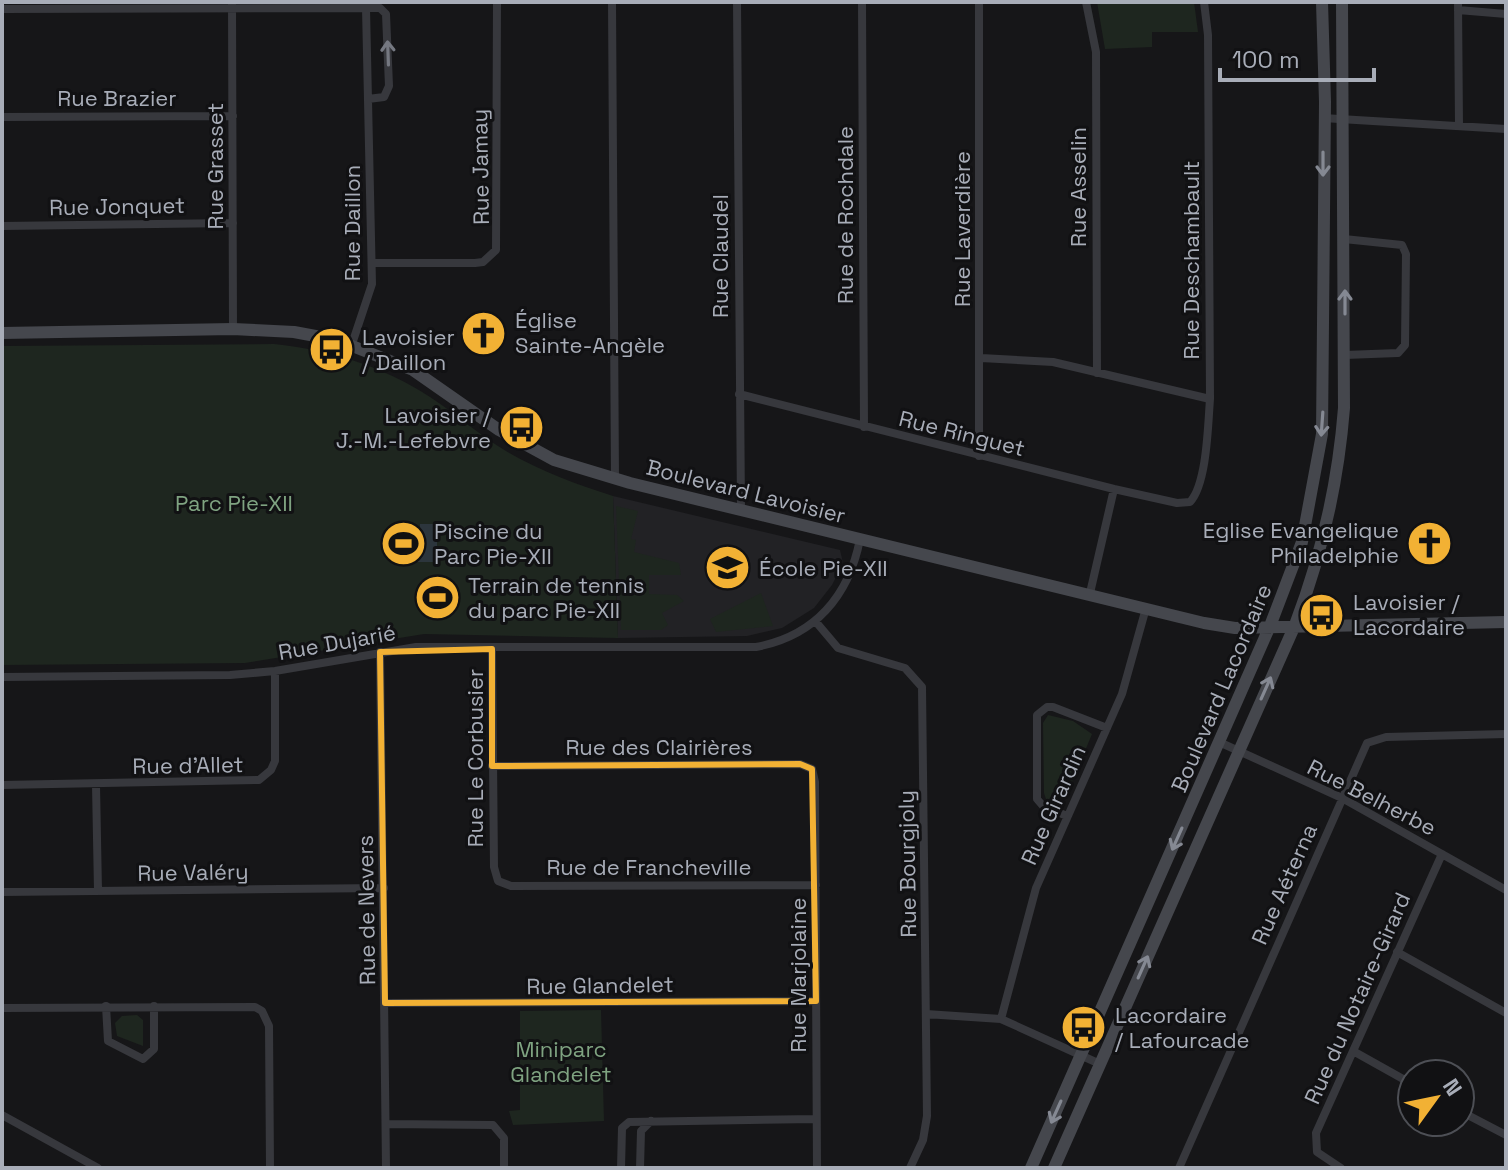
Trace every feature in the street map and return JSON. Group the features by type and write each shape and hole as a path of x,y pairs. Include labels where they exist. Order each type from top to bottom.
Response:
{"main road":[{"name":"Boulevard Lacordaire","path":"1031,1168 1270,626 1302,542 1322,434 1322,2"},
{"name":"Boulevard Lacordaire","path":"1054,1168 1295,625 1323,546 1333,503 1342,436 1345,355 1342,2"},
{"name":"Boulevard Lavoisier","path":"2,333 233,329 294,332 352,344 413,370 539,453 615,479 1219,626 1506,622"}],"street":[{"name":"Rue Jamay","path":"372,263 475,263 483,262 496,250 497,2"},
{"path":"612,2 615,479"},
{"name":"Rue Claudel","path":"737,2 741,510"},
{"name":"Rue de Rochdale","path":"862,2 864,427"},
{"name":"Rue Laverdière","path":"979,2 979,456"},
{"name":"Rue Asselin","path":"1086,2 1096,52 1097,373"},
{"name":"Rue Deschambault","path":"1177,503 1190,502 1197,490 1210,399 1208,35 1204,2"},
{"path":"2,9 232,5 380,8 386,14 389,86 384,97 368,99"},
{"name":"Rue Grasset","path":"232,5 233,329"},
{"path":"1459,126 1458,6 1506,14"},
{"name":"Rue Daillon","path":"352,344 372,284 366,8"},
{"name":"Rue Brazier","path":"2,117 233,116"},
{"path":"1323,118 1506,129"},
{"name":"Rue Jonquet","path":"2,226 233,223"},
{"path":"1344,239 1399,243 1406,254 1405,345 1392,354 1345,355"},
{"path":"981,358 1042,360 1210,399"},
{"name":"Rue Ringuet","path":"739,394 1177,503"},
{"path":"1090,593 1114,489"},
{"name":"Rue Dujarié","path":"2,677 275,671 426,646 492,649 756,647 785,639 816,622 850,577 860,539"},
{"name":"Rue Girardin","path":"1001,1019 1036,888 1125,684 1146,608"},
{"name":"Rue Bourgjoly","path":"816,622 838,648 905,668 922,687 926,1127 910,1168"},
{"name":"Rue Le Corbusier","path":"492,649 494,867"},
{"name":"Rue de Nevers","path":"380,652 386,1168"},
{"name":"Rue d'Allet","path":"2,785 259,780 271,770 275,761 275,671"},
{"path":"1067,816 1043,806 1037,799 1037,715 1047,707 1053,707 1107,728"},
{"name":"Rue Aéterna","path":"1179,1168 1364,748 1372,739 1506,734"},
{"name":"Rue Belherbe","path":"1219,742 1342,798 1506,890"},
{"name":"Rue des Clairières","path":"492,766 800,764 812,769 815,782"},
{"name":"Rue Marjolaine","path":"815,782 817,1168"},
{"path":"96,785 98,891"},
{"name":"Rue du Notaire-Girard","path":"1341,1168 1322,1157 1314,1146 1314,1139 1442,854"},
{"name":"Rue de Francheville","path":"494,867 498,881 511,886 816,885"},
{"name":"Rue Valéry","path":"2,892 384,888"},
{"path":"1397,952 1506,1013"},
{"name":"Rue Glandelet","path":"385,1003 816,1001"},
{"path":"2,1008 247,1005 262,1011 269,1026 270,1168"},
{"path":"106,1006 108,1041 143,1059 154,1049 154,1006"},
{"path":"926,1014 1001,1019 1100,1064"},
{"path":"1353,1051 1396,1075"},
{"path":"2,1115 98,1168"},
{"path":"621,1168 621,1133 629,1122 816,1119"},
{"path":"1476,1119 1506,1135"},
{"path":"640,1168 639,1136 651,1121"},
{"path":"386,1124 493,1125 504,1138 504,1168"}],"highlighted area":[{"path":"492,649 492,766 800,764 812,769 816,1001 385,1003 380,652"}],"shaded area":[{"name":"École Pie-XII","path":"613,496 840,550 843,563 832,585 814,608 782,628 747,636 618,638"},
{"path":"420,524 437,524 437,562 399,562 399,542 420,542"}],"green space":[{"path":"1097,2 1194,2 1198,32 1152,32 1152,47 1105,49"},
{"name":"Parc Pie-XII","path":"274,344 336,355 393,376 430,397 506,451 558,476 613,496 618,638 424,634 245,663 2,665 2,346"},
{"path":"616,506 638,511 631,539 636,540 634,552 679,563 681,575 649,575 649,594 677,595 684,601 662,613 668,625 661,630 621,630"},
{"path":"761,593 773,626 716,632 710,619"},
{"path":"1048,715 1073,721 1092,734 1065,799 1056,804 1046,799 1044,793 1043,723"},
{"name":"Miniparc Glandelet","path":"601,1010 604,1121 513,1125 509,1111 520,1110 520,1011"},
{"path":"137,1015 143,1020 143,1046 117,1036 115,1023 122,1016"}],"place":[{"name":"Église Sainte-Angèle","path":"484,333"},
{"name":"Lavoisier / Daillon","path":"331,350"},
{"name":"Lavoisier / J.-M.-Lefebvre","path":"522,428"},
{"name":"Eglise Evangelique Philadelphie","path":"1430,543"},
{"name":"Piscine du Parc Pie-XII","path":"403,544"},
{"name":"École Pie-XII","path":"728,568"},
{"name":"Terrain de tennis du parc Pie-XII","path":"437,598"},
{"name":"Lavoisier / Lacordaire","path":"1322,615"},
{"name":"Lacordaire / Lafourcade","path":"1084,1028"}]}
